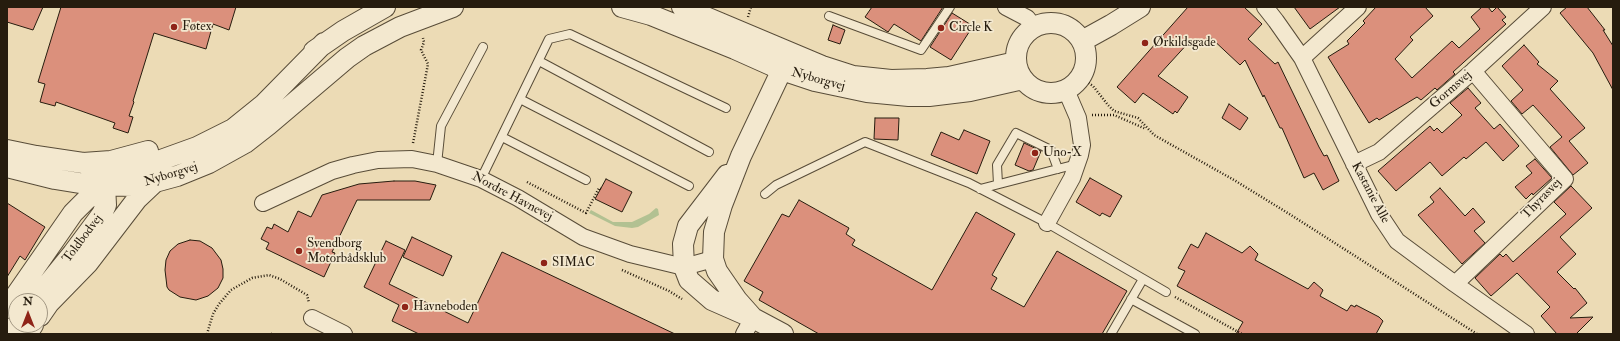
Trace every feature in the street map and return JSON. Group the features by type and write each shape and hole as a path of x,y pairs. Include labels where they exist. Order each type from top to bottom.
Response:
{"street":[{"name":"Nyborgvej","path":"84,163 111,161 137,155 172,143 210,127 236,110 324,43 385,7"},
{"name":"Nyborgvej","path":"622,7 651,15 735,49 785,62"},
{"name":"Nyborgvej","path":"682,7 742,31 785,62 816,80 867,92 909,96 952,94 1020,70"},
{"path":"1006,7 1027,18 1034,27"},
{"path":"1082,41 1140,7"},
{"name":"Kastanie Alle","path":"1264,7 1276,21 1302,58 1379,214 1397,241 1526,334"},
{"path":"1302,58 1358,7"},
{"name":"Gormsvej","path":"1354,164 1379,152 1473,71 1543,7"},
{"name":"Nyborgvej","path":"106,186 134,186 154,182 198,168 225,155 268,125 347,58 364,46 400,27 448,8"},
{"path":"1052,23 1061,24 1070,28 1082,41 1086,50 1087,60 1081,78 1074,85 1066,90 1056,93 1038,91 1029,86 1020,70 1016,52 1020,42 1034,27 1052,23"},
{"name":"Nyborgvej","path":"106,186 125,172 197,148 233,129 264,104 324,43"},
{"path":"749,326 737,300 721,279 713,258 713,237 717,221 741,156 785,62"},
{"name":"Thyrasvej","path":"1455,284 1565,179 1473,71"},
{"path":"1047,223 1072,178 1082,145 1078,118 1066,90"},
{"path":"7,150 84,163 96,169 106,186"},
{"path":"741,156 688,226 683,244 684,266 689,280 707,297 749,326 783,334"},
{"name":"Nordre Havnevej","path":"263,203 332,171 378,160 412,159 437,164 481,179 518,198 583,237 630,254 684,266 713,258"},
{"path":"7,167 79,183 106,186"},
{"name":"Toldbodvej","path":"48,306 88,263 134,203 154,182"},
{"name":"Toldbodvej","path":"73,213 79,183"},
{"name":"Toldbodvej","path":"7,308 73,213 80,205 106,186"},
{"name":"Toldbodvej","path":"40,293 102,214 106,205 106,186"},
{"path":"312,318 344,334"}],"lane":[{"path":"829,16 922,50 950,7"},
{"path":"481,179 550,39 570,34 726,108"},
{"path":"437,164 441,126 483,47"},
{"path":"538,62 709,152"},
{"path":"520,99 689,186"},
{"path":"998,184 997,165 1016,133 1051,150 1058,169"},
{"path":"502,137 586,180"},
{"path":"765,194 776,185 865,142 927,165 980,189 1047,223 1166,292"},
{"path":"980,189 1077,164"},
{"path":"1111,334 1143,279"},
{"path":"1131,299 1195,334"}],"path":[{"path":"414,133 428,64 422,50"},
{"path":"1081,78 1093,86 1116,112 1135,116 1154,135 1234,180 1291,215 1477,334"},
{"path":"1078,118 1090,115 1111,114 1148,130"},
{"path":"527,181 586,213 599,188 600,189"},
{"path":"207,334 213,314 231,290 252,278 269,275 280,279 307,295 312,318"},
{"path":"633,276 669,291 674,296 683,300"},
{"path":"1166,292 1242,334"}],"green space":[{"path":"656,208 658,209 659,215 638,227 632,228 615,226 589,213 591,210 613,222 632,222 649,214"}],"building":[{"path":"7,7 43,7 33,30 7,22"},
{"path":"61,7 236,7 229,30 213,24 206,49 154,33 129,116 133,117 128,133 113,128 115,123 56,102 55,106 40,102 45,84 38,82"},
{"path":"872,7 943,7 921,41 894,24 888,32 865,17"},
{"path":"1188,7 1244,7 1262,24 1248,39 1275,64 1278,62 1319,147 1324,156 1327,155 1339,181 1323,190 1314,173 1304,178 1282,128 1280,128 1264,95 1263,97 1245,60 1240,65 1209,36 1198,48 1190,41 1158,76 1188,97 1177,113 1175,111 1173,114 1143,93 1135,103 1117,87"},
{"path":"1294,7 1340,7 1310,29"},
{"path":"1376,7 1425,7 1433,16 1410,37 1413,40 1395,59 1412,78 1452,41 1459,48 1480,29 1471,17 1482,7 1488,7 1492,12 1497,7 1506,17 1502,20 1506,24 1453,72 1455,74 1437,90 1435,88 1421,100 1417,97 1379,120 1377,118 1369,123 1328,57 1349,44 1347,41 1365,23 1363,21"},
{"path":"1567,7 1587,7 1605,30 1603,30 1613,46 1613,90 1593,53 1560,13"},
{"path":"952,13 973,26 951,60 930,47"},
{"path":"833,25 845,30 840,44 828,40"},
{"path":"1524,45 1539,62 1537,64 1558,81 1550,89 1585,128 1569,141 1588,163 1573,175 1550,147 1562,137 1533,105 1522,114 1511,101 1523,90 1502,66"},
{"path":"1468,88 1481,103 1475,108 1494,129 1500,124 1519,146 1503,161 1486,142 1466,159 1464,157 1442,176 1430,162 1396,191 1378,171 1430,126 1434,131 1437,128 1442,133 1462,115 1450,103"},
{"path":"1229,104 1248,118 1240,130 1222,118"},
{"path":"875,118 899,118 898,140 874,139"},
{"path":"964,130 990,141 977,174 931,155 941,132 959,140"},
{"path":"1024,143 1041,151 1033,170 1029,171 1015,165"},
{"path":"1535,159 1552,178 1533,195 1532,193 1526,199 1515,187 1532,173 1526,166"},
{"path":"1090,178 1122,196 1110,217 1102,213 1100,216 1076,202"},
{"path":"606,179 632,192 622,212 595,199"},
{"path":"415,181 436,185 430,200 357,200 332,252 335,253 324,277 266,249 269,243 261,239 267,227 272,229 274,224 288,232 298,211 311,217 322,195 359,184"},
{"path":"1571,186 1592,208 1560,237 1576,254 1557,272 1574,289 1575,288 1587,303 1570,318 1593,317 1576,334 1557,334 1541,316 1550,307 1517,273 1491,296 1475,278 1500,254 1503,257 1506,254 1513,262 1566,214 1554,202"},
{"path":"1440,188 1465,216 1473,208 1485,222 1474,231 1485,243 1462,264 1418,215 1434,202 1430,197"},
{"path":"799,200 849,228 846,234 855,240 852,245 932,290 976,212 1015,234 992,275 997,278 991,289 1024,307 1057,251 1127,291 1102,334 819,334 759,300 763,292 744,281 782,214 789,217"},
{"path":"7,203 45,227 25,260 20,256 7,277"},
{"path":"1206,233 1242,253 1250,246 1258,254 1255,260 1308,289 1314,282 1323,290 1320,296 1347,311 1351,305 1355,307 1356,305 1379,317 1383,321 1376,334 1236,334 1243,322 1177,286 1185,271 1178,268 1191,244 1198,248"},
{"path":"412,237 452,256 443,276 403,257"},
{"path":"190,240 200,241 212,248 221,260 223,269 223,278 218,288 208,296 196,300 180,297 169,290 167,287 165,270 166,260 170,251 178,244"},
{"name":"SIMAC","path":"386,241 405,250 389,284 468,323 502,252 675,334 419,334 392,321 399,305 364,287"}],"place":[{"name":"Føtex","path":"174,27"},
{"name":"Circle K","path":"941,28"},
{"name":"Ørkildsgade","path":"1145,43"},
{"name":"Uno-X","path":"1035,153"},
{"name":"Svendborg Motorbådsklub","path":"299,251"},
{"name":"SIMAC","path":"544,263"},
{"name":"Havneboden","path":"405,307"}]}
